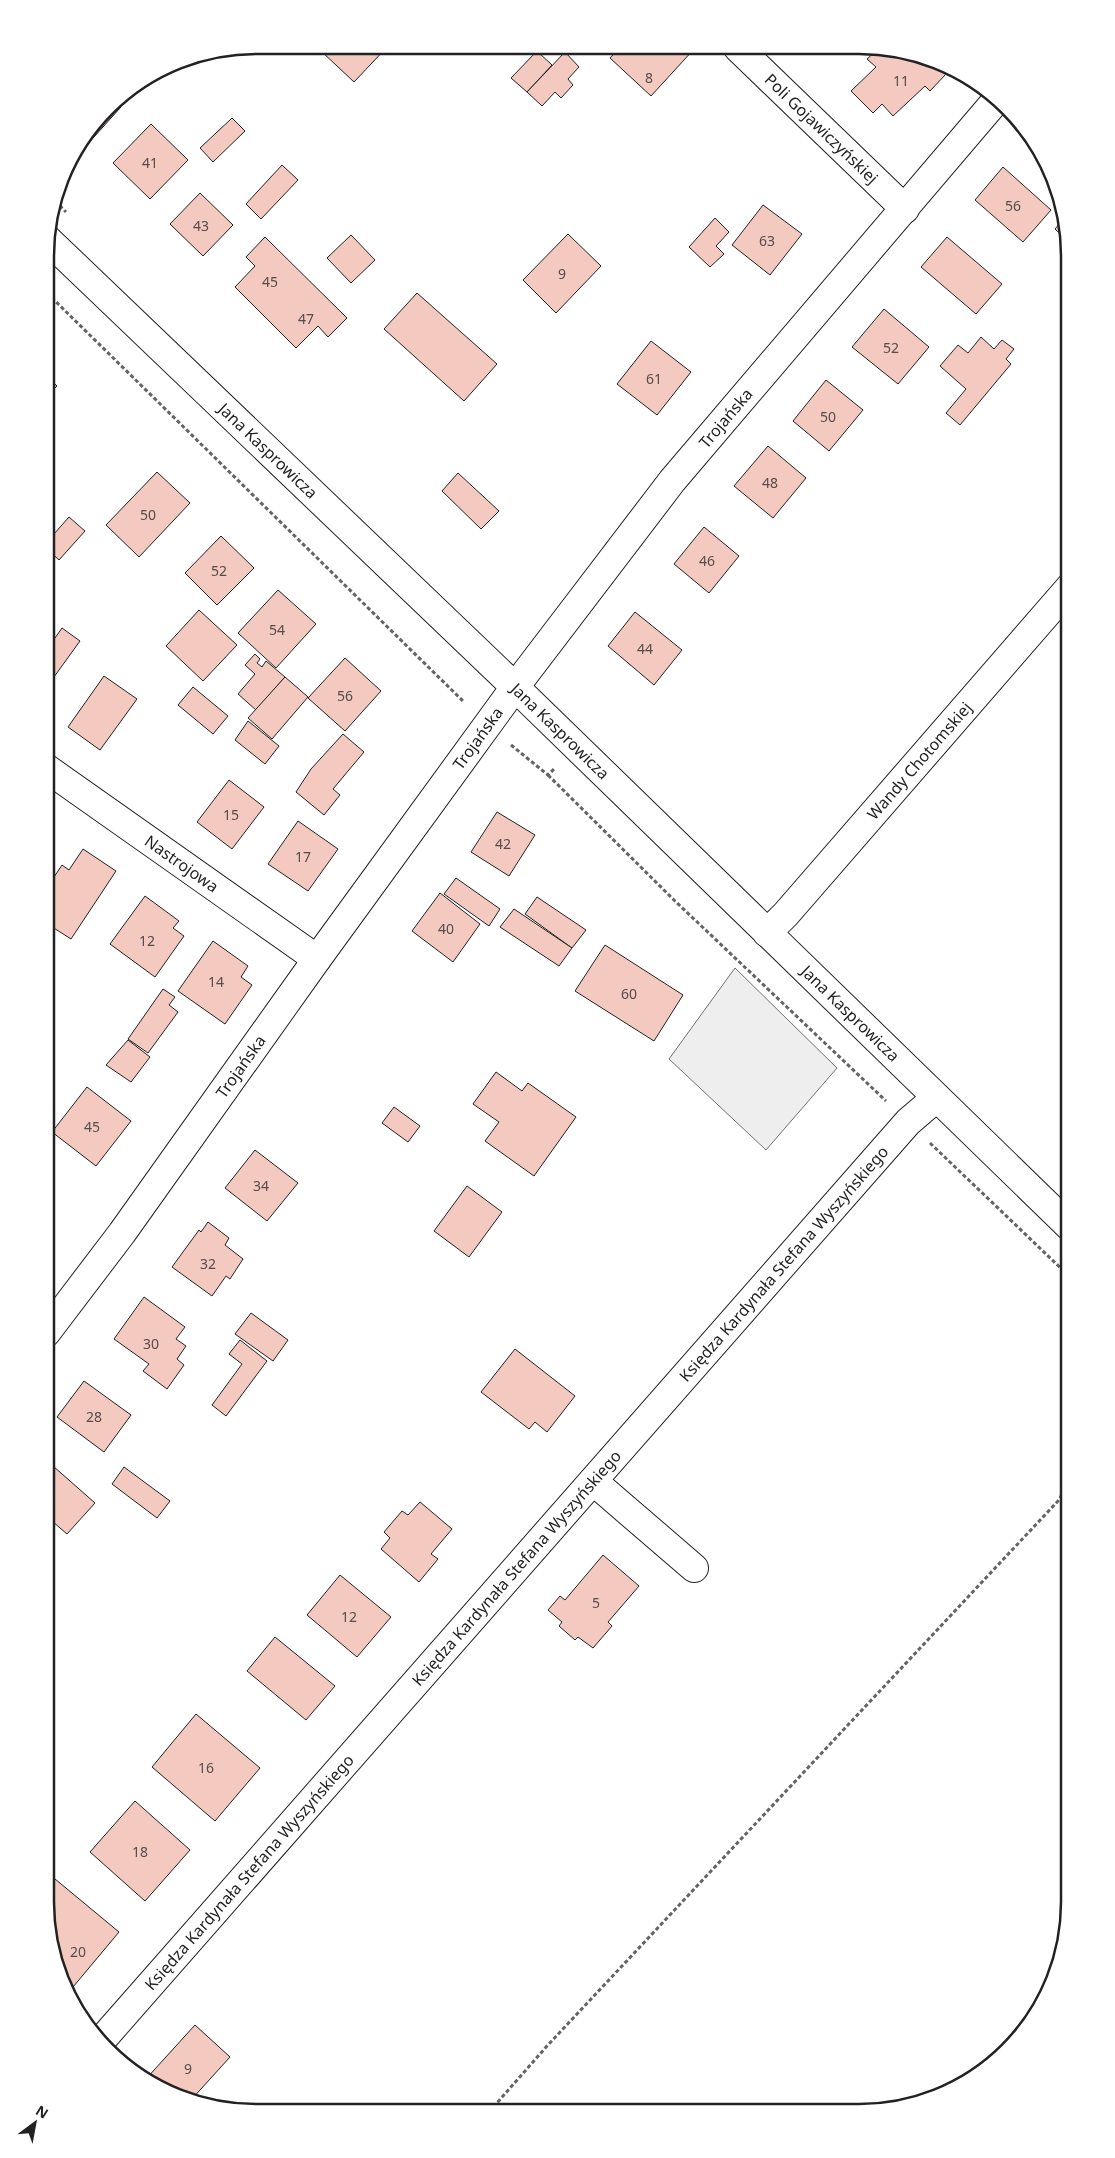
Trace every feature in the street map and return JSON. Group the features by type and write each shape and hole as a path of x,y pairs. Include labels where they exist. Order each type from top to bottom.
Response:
{"street":[{"name":"Poli Gojawiczyńskiej","path":"744,54 905,209"},
{"name":"Trojańska","path":"54,1322 122,1233 316,959 515,688 672,481 993,104"},
{"name":"Jana Kasprowicza","path":"54,246 515,688 1061,1218"},
{"name":"Wandy Chotomskiej","path":"767,933 786,914 1061,597"},
{"name":"Nastrojowa","path":"54,774 316,959"},
{"name":"Księdza Kardynała Stefana Wyszyńskiego","path":"105,2037 908,1122 936,1098"},
{"path":"593,1481 694,1568"}],"path":[{"path":"548,775 675,901 1061,1269"},
{"path":"496,2104 547,2046 1061,1496"}],"shaded area":[{"path":"735,968 837,1068 766,1150 669,1059"}],"building":[{"path":"324,54 380,54 354,82"},
{"path":"534,54 540,54 552,65 527,92 511,78"},
{"path":"563,54 567,54 579,67 568,79 573,85 561,98 555,92 542,106 527,92"},
{"path":"614,54 690,54 651,96 610,58"},
{"path":"872,54 886,55 925,64 946,74 930,91 925,86 893,116 882,104 873,113 851,91 876,67 867,59"},
{"path":"121,107 87,145 104,122"},
{"path":"232,118 245,131 213,162 200,148"},
{"path":"151,124 188,160 150,199 113,163"},
{"path":"282,165 298,180 261,219 246,204"},
{"path":"1003,167 1051,210 1023,242 975,200"},
{"path":"200,193 233,225 203,256 170,224"},
{"path":"763,205 802,234 770,275 732,245"},
{"path":"715,218 729,232 716,246 724,254 710,267 689,247"},
{"path":"1059,224 1060,234 1055,229"},
{"path":"568,234 601,266 556,313 523,280"},
{"path":"351,235 375,260 351,283 327,258"},
{"path":"265,237 347,318 328,337 318,326 296,348 235,287 255,266 246,257"},
{"path":"947,237 1002,284 976,314 921,267"},
{"path":"417,293 497,364 464,401 384,329"},
{"path":"884,309 929,347 898,384 852,347"},
{"path":"981,337 994,349 1002,340 1014,349 1006,359 1011,364 960,425 946,413 966,389 940,366 958,345 968,353"},
{"path":"651,341 691,372 657,415 617,384"},
{"path":"826,380 863,410 829,451 793,421"},
{"path":"768,446 806,478 773,518 734,486"},
{"path":"157,472 190,503 139,557 106,525"},
{"path":"458,473 499,511 481,529 442,491"},
{"path":"69,517 85,531 59,560 54,555 54,534"},
{"path":"704,527 739,556 709,593 674,564"},
{"path":"221,536 254,568 217,605 185,573"},
{"path":"278,590 316,624 276,668 238,633"},
{"path":"199,610 237,645 203,681 166,646"},
{"path":"635,612 682,650 654,685 608,646"},
{"path":"62,628 80,641 54,677 54,637"},
{"path":"255,654 260,659 257,663 262,667 266,661 285,677 256,710 238,694 255,674 245,665"},
{"path":"345,658 381,691 345,731 308,698"},
{"path":"104,676 137,699 100,750 68,727"},
{"path":"285,677 308,697 272,739 248,718"},
{"path":"193,687 228,716 213,734 178,705"},
{"path":"248,721 279,746 265,764 235,740"},
{"path":"343,734 364,752 333,789 340,795 324,815 296,792 311,769"},
{"path":"229,780 264,807 232,849 197,822"},
{"path":"497,812 535,835 509,876 471,852"},
{"path":"298,821 338,849 308,891 268,864"},
{"path":"83,849 116,871 71,939 54,928 54,877 62,865 69,870"},
{"path":"456,878 500,909 489,926 444,894"},
{"path":"440,893 480,924 453,962 412,931"},
{"path":"145,896 179,921 173,928 184,936 155,977 110,944"},
{"path":"537,897 586,930 572,948 525,914"},
{"path":"514,909 572,948 559,966 500,927"},
{"path":"213,941 248,966 241,977 252,985 225,1024 178,991"},
{"path":"605,945 683,995 654,1041 575,991"},
{"path":"163,989 175,997 169,1005 178,1012 148,1053 128,1039"},
{"path":"128,1040 150,1057 131,1082 106,1065"},
{"path":"496,1072 522,1091 528,1083 576,1117 534,1176 485,1141 499,1122 473,1104"},
{"path":"87,1087 131,1121 96,1166 54,1134 54,1129"},
{"path":"394,1107 420,1126 408,1142 382,1123"},
{"path":"255,1150 298,1183 267,1221 225,1188"},
{"path":"467,1186 502,1212 469,1257 434,1231"},
{"path":"208,1222 229,1238 225,1245 243,1259 230,1279 226,1276 212,1296 172,1267 199,1230 201,1232"},
{"path":"144,1297 185,1327 176,1339 186,1346 177,1359 184,1365 167,1389 143,1371 149,1364 114,1339"},
{"path":"251,1313 288,1340 273,1361 235,1334"},
{"path":"240,1340 267,1361 226,1416 212,1405 242,1364 229,1354"},
{"path":"515,1349 575,1396 547,1432 535,1422 529,1429 481,1392"},
{"path":"84,1381 131,1415 104,1452 57,1417"},
{"path":"54,1467 95,1503 67,1534 54,1523"},
{"path":"124,1467 170,1501 157,1518 112,1484"},
{"path":"420,1502 452,1529 431,1554 438,1559 419,1582 381,1549 390,1538 384,1532 402,1511 408,1515"},
{"path":"603,1555 639,1586 608,1622 612,1626 593,1648 578,1637 575,1640 559,1626 562,1622 548,1610 560,1596 565,1600"},
{"path":"340,1575 391,1617 357,1657 307,1615"},
{"path":"275,1637 335,1686 306,1720 247,1671"},
{"path":"196,1714 260,1768 215,1821 152,1767"},
{"path":"135,1801 190,1850 145,1901 90,1852"},
{"path":"55,1879 119,1932 73,1987 64,1968 55,1929"},
{"path":"195,2025 230,2057 195,2095 178,2089 150,2074"}]}
